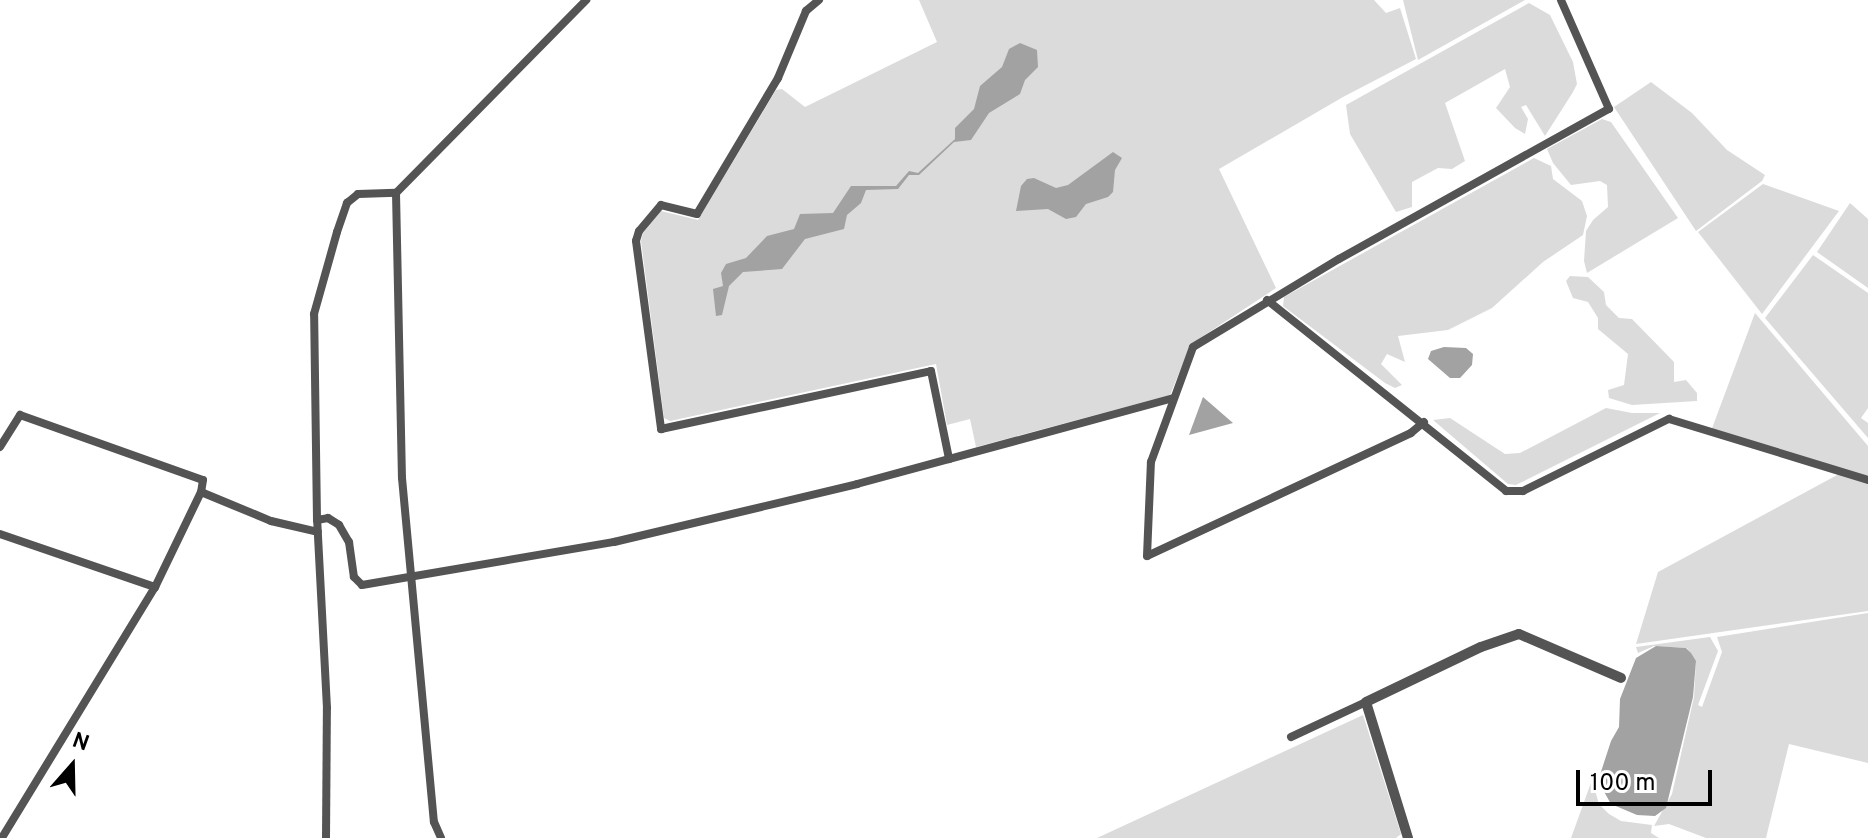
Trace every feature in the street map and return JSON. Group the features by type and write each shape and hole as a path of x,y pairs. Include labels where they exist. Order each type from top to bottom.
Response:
{"street":[{"path":"326,838 327,708 317,520 314,314 347,203 358,194 396,193 586,0"},
{"path":"819,0 806,11 778,78 697,214 661,205 639,231 636,241 640,283 661,429 931,371 949,459"},
{"path":"1424,422 1411,433 1147,556 1148,472 1193,347 1267,300 1609,109 1561,0"},
{"path":"396,193 402,478 434,822 441,838"},
{"path":"1267,300 1424,422 1497,485 1515,493 1669,419 1868,480"},
{"path":"317,520 328,518 339,525 349,542 354,577 362,585 614,542 949,459 1173,398"},
{"path":"0,447 20,415 203,480 201,492 155,587 2,838"},
{"path":"201,492 271,521 318,532"},
{"path":"0,534 155,587"},
{"path":"1291,737 1481,647 1519,634 1621,678"},
{"path":"1366,702 1408,838"}],"shaded area":[{"path":"919,0 1374,0 1386,13 1400,8 1416,59 1343,97 1219,169 1276,288 1191,344 1170,395 976,447 970,419 947,425 936,364 670,421 664,418 641,241 643,233 661,211 698,220 776,90 782,89 805,107 937,42"},
{"path":"1403,0 1525,0 1418,60"},
{"path":"1529,3 1550,15 1573,62 1577,84 1545,136 1526,105 1521,107 1528,119 1525,134 1496,108 1510,87 1505,69 1445,103 1465,161 1452,169 1438,168 1412,182 1412,207 1396,212 1350,134 1346,105"},
{"path":"1020,43 1037,50 1038,67 1025,80 1020,94 989,113 971,140 954,142 919,175 909,175 898,189 866,190 861,203 847,215 844,229 805,239 782,269 743,272 729,286 722,315 716,316 713,289 723,286 721,273 726,264 746,258 767,236 794,229 800,214 833,213 851,186 896,186 909,171 918,173 955,139 955,128 974,109 980,86 1002,67 1009,49"},
{"path":"1651,82 1692,113 1727,150 1765,175 1762,181 1696,231 1614,107"},
{"path":"1602,119 1611,122 1678,218 1587,273 1584,261 1586,231 1608,207 1607,185 1600,181 1571,185 1553,163 1547,149"},
{"path":"1113,152 1122,158 1115,170 1113,192 1108,197 1086,204 1076,217 1066,219 1048,209 1016,211 1021,186 1027,179 1034,178 1056,188 1068,185"},
{"path":"1534,158 1551,166 1553,179 1582,201 1587,216 1583,235 1543,262 1492,308 1448,330 1398,336 1405,362 1387,354 1381,364 1402,385 1395,388 1385,383 1283,306 1284,297"},
{"path":"1763,184 1839,211 1762,314 1698,232"},
{"path":"1850,203 1868,219 1868,288 1817,252"},
{"path":"1813,255 1868,293 1868,408 1861,418 1868,423 1868,438 1765,318"},
{"path":"1570,276 1588,277 1604,292 1606,305 1619,318 1632,319 1674,362 1674,382 1686,380 1697,393 1697,401 1632,405 1609,398 1608,390 1624,385 1628,354 1598,329 1598,318 1588,302 1573,298 1566,281"},
{"path":"1755,313 1868,446 1868,477 1711,431"},
{"path":"1444,347 1466,348 1473,354 1472,365 1460,378 1450,378 1428,359 1431,351"},
{"path":"1203,397 1233,423 1189,435"},
{"path":"1606,408 1632,413 1660,413 1516,485 1508,484 1433,420 1450,418 1505,454 1520,453"},
{"path":"1839,474 1868,482 1868,611 1636,644 1658,572"},
{"path":"1868,613 1868,763 1789,744 1766,838 1706,838 1669,824 1654,826 1672,794 1694,697 1696,662 1687,648 1654,646 1638,653 1636,647 1710,637 1718,651 1698,705 1702,707 1722,652 1717,637"},
{"path":"1656,646 1686,648 1691,653 1696,661 1693,697 1666,808 1655,816 1637,815 1611,804 1598,781 1619,727 1620,699 1636,658"},
{"path":"1363,715 1401,834 1396,838 1097,838"},
{"path":"1592,780 1599,804 1609,814 1621,821 1652,825 1651,833 1659,838 1571,838"}]}
